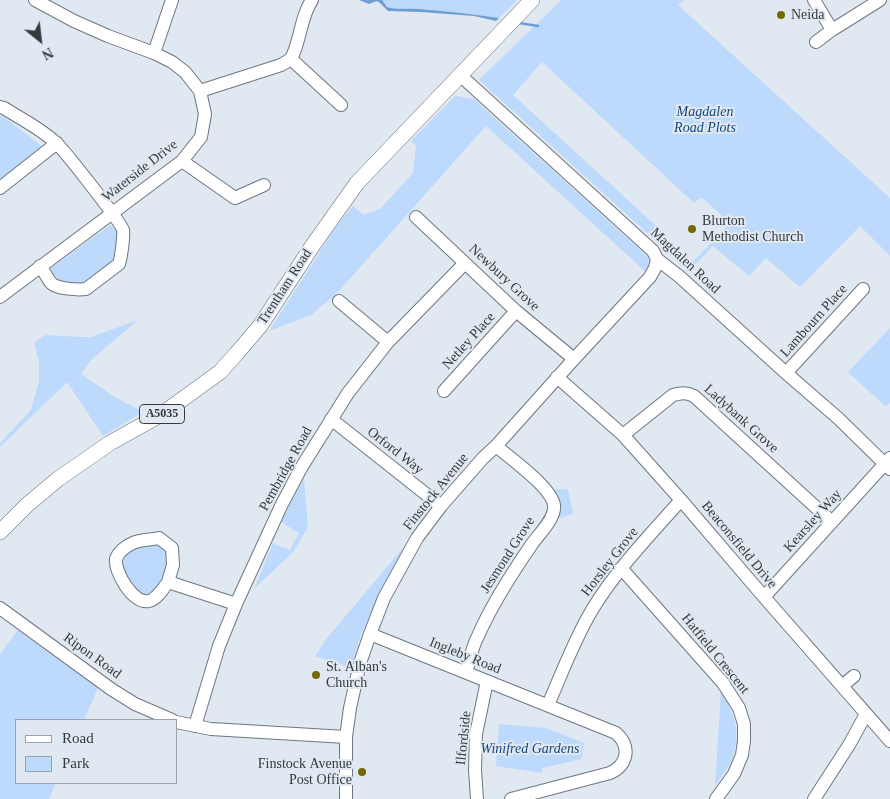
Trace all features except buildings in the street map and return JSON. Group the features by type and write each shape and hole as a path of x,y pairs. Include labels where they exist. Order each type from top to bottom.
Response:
{"main road":[{"name":"Trentham Road","path":"0,532 27,505 58,479 110,443 162,414 220,372 260,326 313,245 357,183 527,6"}],"street":[{"name":"Waterside Drive","path":"0,297 182,160 202,137 205,114 200,91 185,72 172,62 74,21 35,0"},
{"path":"154,53 172,0"},
{"path":"200,91 282,65 291,59 297,45 306,11 312,0"},
{"path":"814,0 832,30"},
{"path":"816,42 880,0"},
{"path":"291,59 341,105"},
{"name":"Magdalen Road","path":"460,75 653,252 657,259 680,277 888,464"},
{"path":"0,107 57,143 112,212 123,229 121,260 86,288 80,289 52,285 40,266"},
{"path":"0,188 57,143"},
{"path":"182,160 235,198 264,185"},
{"name":"Newbury Grove","path":"415,216 516,311 574,359"},
{"name":"Finstock Avenue","path":"346,799 346,737 360,663 384,598 417,538 441,506 483,458 650,277 656,268 657,259"},
{"name":"Pembridge Road","path":"195,726 219,646 236,604 281,506 301,468 348,393 388,342 465,263"},
{"name":"Lambourn Place","path":"786,373 863,289"},
{"path":"337,300 388,342"},
{"name":"Netley Place","path":"441,394 516,311"},
{"name":"Beaconsfield Drive","path":"557,377 623,435 890,741"},
{"name":"Ladybank Grove","path":"623,435 673,394 688,393 694,396 832,522"},
{"name":"Orford Way","path":"331,420 441,506"},
{"name":"Jesmond Grove","path":"466,672 477,638 494,605 520,560 553,516 554,506 552,498 543,486 496,446"},
{"name":"Kearsley Way","path":"764,597 888,464"},
{"name":"Horsley Grove","path":"548,705 570,653 592,610 621,568 681,500"},
{"path":"160,538 172,548 173,564 168,582 160,593 149,601 136,598 117,569 116,559 119,553 133,543 160,538"},
{"name":"Hatfield Crescent","path":"621,568 723,683 739,708 744,724 742,755 734,774 716,799"},
{"path":"168,582 236,604"},
{"name":"Ripon Road","path":"0,608 111,689 135,704 170,719"},
{"name":"Ingleby Road","path":"370,634 616,733 625,743 626,749 623,761 616,770 610,773 539,795 511,799"},
{"path":"842,686 854,676"},
{"name":"Ilfordside","path":"477,799 475,770 476,734 487,681"},
{"path":"814,799 849,745 866,714"},
{"path":"178,722 212,729 346,737"}],"green space":[{"path":"382,0 517,0 499,18 391,8 387,7"},
{"name":"Magdalen Road Plots","path":"561,0 684,0 678,5 890,198 890,256 860,226 800,287 766,258 749,276 713,246 688,272 685,270 730,223 701,197 694,203 542,62 513,95 664,233 656,241 479,80"},
{"path":"455,96 474,99 648,257 647,273 486,126 337,293 311,315 269,331 336,227 353,206 364,215 381,208 413,173 416,146 411,141"},
{"path":"0,116 4,117 44,148 0,182"},
{"path":"110,225 119,232 115,260 82,285 55,283 51,268"},
{"path":"138,320 92,359 81,374 113,396 143,412 103,436 67,382 0,447 0,443 31,410 39,381 39,363 34,342 46,335 91,337"},
{"path":"890,328 890,403 886,407 848,372"},
{"path":"304,478 308,527 293,552 254,589 273,543 290,550 299,533 281,522"},
{"path":"568,489 573,514 555,519 560,504 552,490"},
{"path":"152,542 170,549 166,581 143,600 118,568 121,554"},
{"path":"407,543 385,583 360,637 351,668 315,656 328,637"},
{"path":"18,630 98,688 84,719 15,719 15,784 56,784 49,799 0,799 0,654"},
{"path":"721,689 733,716 736,744 727,769 715,786"},
{"name":"Winifred Gardens","path":"499,724 546,728 584,743 582,759 542,768 542,773 496,766"}],"shaded area":[{"path":"359,0 382,0 387,7 499,18 496,21 474,16 388,11 377,1 369,4"}],"waterway":[{"path":"519,23 538,26"}],"place":[{"name":"Neida","path":"781,15"},
{"name":"Blurton Methodist Church","path":"692,229"},
{"name":"St. Alban's Church","path":"316,675"},
{"name":"Finstock Avenue Post Office","path":"362,772"}]}
